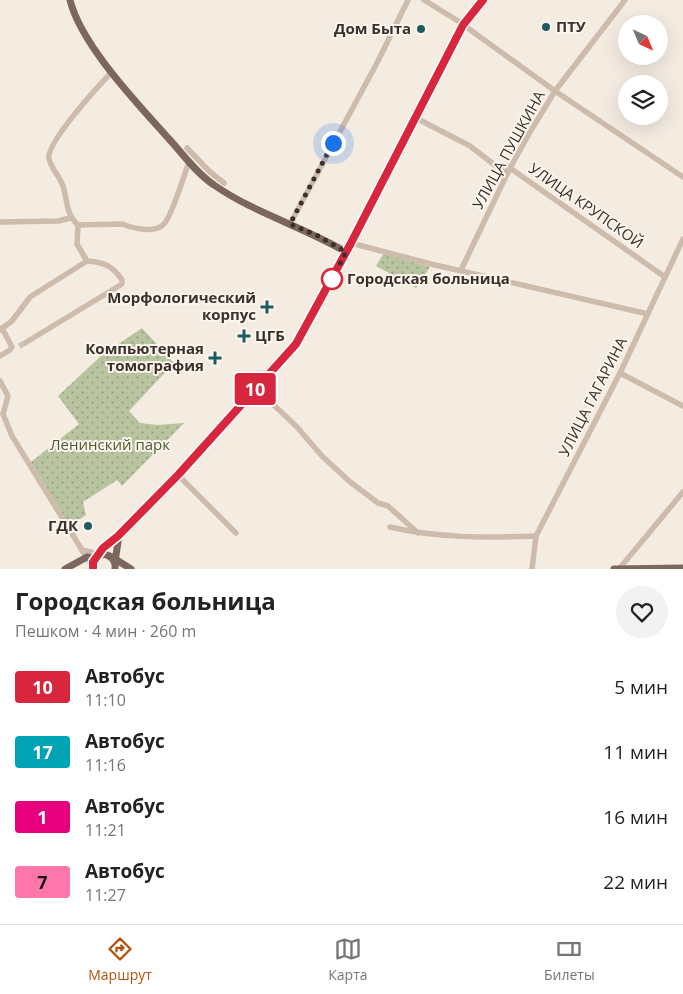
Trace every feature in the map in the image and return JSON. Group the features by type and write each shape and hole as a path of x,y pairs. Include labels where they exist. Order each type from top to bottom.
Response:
{"main road":[{"path":"70,0 82,30 112,72 189,162 207,180 224,192 318,236 346,252"},
{"path":"93,569 103,548 120,534 178,475 296,344 351,243 463,25 482,0"},
{"path":"114,561 120,534"},
{"path":"65,569 86,557 106,555 131,569"},
{"path":"614,569 683,568"}],"street":[{"path":"290,224 377,63 408,0"},
{"path":"424,0 683,177"},
{"name":"УЛИЦА ПУШКИНА","path":"462,270 510,168 555,91 625,0"},
{"path":"112,72 76,113 49,150 48,159 63,185 70,218 78,225 122,224 129,227 152,230 158,228 164,224 169,216 189,162"},
{"name":"УЛИЦА КРУПСКОЙ","path":"416,118 470,146 505,173 510,168 664,277"},
{"path":"187,148 209,171 224,183"},
{"path":"0,222 70,218"},
{"path":"78,225 78,244 88,261"},
{"name":"УЛИЦА ГАГАРИНА","path":"532,569 536,536 620,373 683,239"},
{"path":"351,243 648,314"},
{"path":"0,356 10,350 19,345 119,287 122,284 122,280 114,269 100,262 88,261 30,297 12,321 1,329 19,345"},
{"path":"620,373 683,406"},
{"path":"0,381 8,396 3,414 12,436 93,569"},
{"path":"256,388 297,427 322,456 348,481 378,503 388,506 418,533"},
{"path":"178,475 236,533"},
{"path":"619,569 683,492"},
{"path":"390,527 418,533 504,537 536,536"},
{"path":"82,550 94,553 98,557"}],"green space":[{"path":"384,253 430,267 416,288 376,266"},
{"name":"Ленинский парк","path":"142,328 174,363 129,411 140,423 157,425 184,423 122,486 117,480 83,502 86,515 70,526 31,462 79,424 58,396 101,356"}],"tunnel":[{"path":"19,346 25,343"}],"bus line":[{"name":"10","path":"93,569 93,562 99,556 101,550 118,536 178,475 296,344 351,243 463,25 483,0"}],"place":[{"name":"ПТУ","path":"546,27"},
{"name":"Дом Быта","path":"421,29"},
{"name":"Городская больница","path":"332,279"},
{"name":"Морфологический корпус","path":"267,307"},
{"name":"ЦГБ","path":"244,336"},
{"name":"Компьютерная томография","path":"215,358"},
{"name":"ГДК","path":"88,526"}],"route":[{"path":"332,279 346,252 318,236 290,224 333,143"}]}
